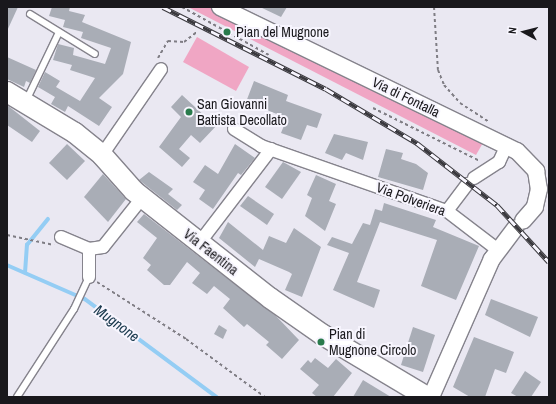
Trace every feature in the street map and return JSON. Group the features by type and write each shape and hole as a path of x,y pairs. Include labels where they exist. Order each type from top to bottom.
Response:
{"main road":[{"name":"Via Faentina","path":"7,92 26,101 99,153 142,198 310,327 427,397"}],"street":[{"name":"Via di Fontalla","path":"220,7 500,142 531,163 538,180 535,207 498,250"},
{"path":"99,153 122,130 124,120 161,69"},
{"name":"Via Polveriera","path":"234,129 271,149 447,211 498,250"},
{"path":"447,211 471,181 490,170 499,162 500,142"},
{"path":"200,242 271,149"},
{"path":"63,238 89,249 103,247 142,198"},
{"path":"89,249 89,281"},
{"path":"431,397 498,250"}],"lane":[{"path":"30,14 95,54"},
{"path":"26,101 59,32"},
{"path":"17,397 76,305 89,281"}],"path":[{"path":"434,7 438,70 444,85 460,103 488,121 500,142"},
{"path":"181,8 269,55"},
{"path":"161,69 157,62 168,41 184,42 197,32"},
{"path":"373,108 474,156 490,170"},
{"path":"7,235 33,242 61,245 63,238"},
{"path":"89,281 186,339 265,397"}],"shaded area":[{"path":"188,7 211,7 484,141 476,155"},
{"path":"197,37 249,67 236,91 183,62"}],"building":[{"path":"7,7 18,7 7,31"},
{"path":"52,7 70,7 69,11 85,15 82,22 131,42 123,74 99,98 112,107 99,126 68,106 65,112 51,104 55,97 38,87 45,72 60,81 56,87 80,101 95,78 70,70 72,65 53,60 58,44 74,48 73,55 105,64 111,48 81,38 83,32 63,27 65,20 49,16"},
{"path":"260,7 287,7 281,17"},
{"path":"7,57 36,70 30,83 26,81 24,87 7,79"},
{"path":"254,81 288,95 286,101 322,114 317,128 307,125 301,140 281,133 287,118 246,102"},
{"path":"182,95 209,120 212,117 218,124 200,143 191,135 179,149 190,158 182,167 159,147 181,117 171,107"},
{"path":"7,105 40,131 32,142 7,125"},
{"path":"334,134 368,142 363,160 346,153 342,160 325,153"},
{"path":"67,144 85,161 67,180 49,163"},
{"path":"235,144 255,158 241,175 238,173 213,209 199,199 205,190 193,182 205,165 218,174"},
{"path":"386,149 403,153 401,159 416,164 428,173 423,190 378,177"},
{"path":"283,162 301,172 282,199 265,187"},
{"path":"149,172 173,189 168,194 182,205 177,210 139,180"},
{"path":"103,174 126,199 108,222 84,197"},
{"path":"316,175 336,184 329,201 336,204 325,231 305,216 312,198 307,195"},
{"path":"248,196 274,214 267,225 240,206"},
{"path":"384,203 436,220 433,227 479,246 456,300 421,286 437,240 380,222 357,282 380,290 374,308 333,290 349,253 327,245 332,237 352,244 363,223 370,225 375,209 382,211"},
{"path":"144,214 276,316 299,340 282,359 266,345 269,342 247,324 244,327 223,308 230,299 214,286 207,294 192,283 200,273 187,262 170,285 164,285 147,270 151,265 143,258 157,238 137,222"},
{"path":"228,222 263,250 269,236 286,243 294,228 321,247 302,297 285,290 292,274 259,259 255,267 219,238"},
{"path":"491,299 538,317 530,337 485,315"},
{"path":"219,325 227,330 223,339 214,334"},
{"path":"413,327 435,335 423,372 401,365"},
{"path":"474,337 514,352 506,373 495,369 485,397 470,397 453,387"},
{"path":"315,358 328,368 336,359 352,373 333,397 317,397 312,393 319,385 300,369 308,360 311,363"},
{"path":"525,371 541,382 531,397 518,397 511,393"},
{"path":"363,380 391,397 353,397"}],"waterway":[{"path":"25,273 27,245 48,219"},
{"name":"Mugnone","path":"7,265 85,299 217,397"}],"railway":[{"path":"163,7 326,89 417,143 497,205 549,262"}],"place":[{"name":"Pian del Mugnone","path":"227,32"},
{"name":"San Giovanni Battista Decollato","path":"189,112"},
{"name":"Pian di Mugnone Circolo","path":"321,342"}]}
